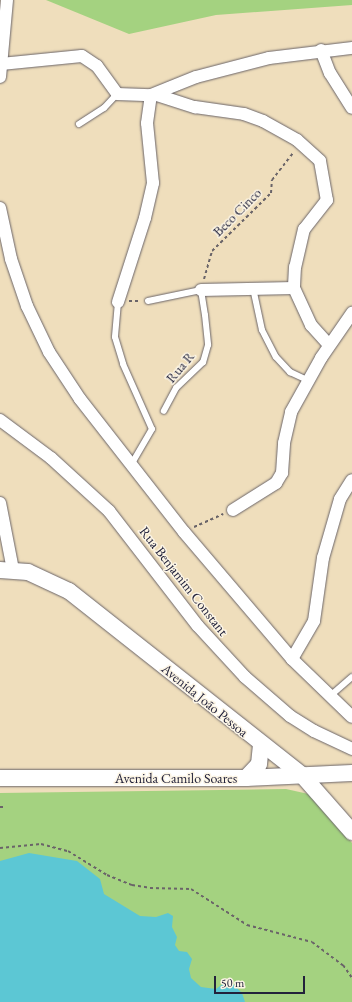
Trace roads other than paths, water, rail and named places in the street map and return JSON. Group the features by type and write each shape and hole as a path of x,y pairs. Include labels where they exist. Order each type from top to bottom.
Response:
{"street":[{"path":"0,77 7,0"},
{"path":"154,95 196,77 233,66 321,50 352,48"},
{"path":"321,50 330,73 352,108"},
{"path":"1,64 82,56 97,66 117,94 154,95 215,112 244,114 263,121 297,140 320,161 327,200 304,230 295,267 294,288 311,325 329,345"},
{"path":"118,302 145,218 153,183 147,123 154,95"},
{"path":"0,208 11,260 27,306 49,352 93,417 184,532 292,659 352,717"},
{"path":"201,290 253,287 294,288"},
{"path":"233,510 276,483 282,473 284,443 291,412 329,345 350,319"},
{"name":"Rua Benjamim Constant","path":"0,420 51,458 110,511 198,626 245,677 290,716 314,731 352,750"},
{"path":"292,659 314,622 323,558 340,499 352,480"},
{"path":"0,503 6,570"},
{"name":"Avenida João Pessoa","path":"6,570 47,578 97,612 261,745 302,775 352,832"},
{"path":"246,778 259,764 261,745"},
{"name":"Avenida Camilo Soares","path":"0,778 246,778 352,773"}],"lane":[{"path":"79,124 104,108 117,94"},
{"path":"253,287 262,330 276,358 290,372 309,381"},
{"path":"148,300 201,290"},
{"name":"Rua R","path":"164,411 176,388 203,362 208,345 201,290"},
{"path":"118,302 115,337 122,364 152,429 130,465"},
{"path":"330,696 352,677"}],"water":[{"path":"29,853 77,861 100,879 104,894 140,916 156,917 168,913 173,916 172,927 177,937 175,945 179,951 187,952 192,959 189,969 191,978 201,987 216,989 224,983 233,984 242,993 245,1002 0,1002 0,861"}]}
